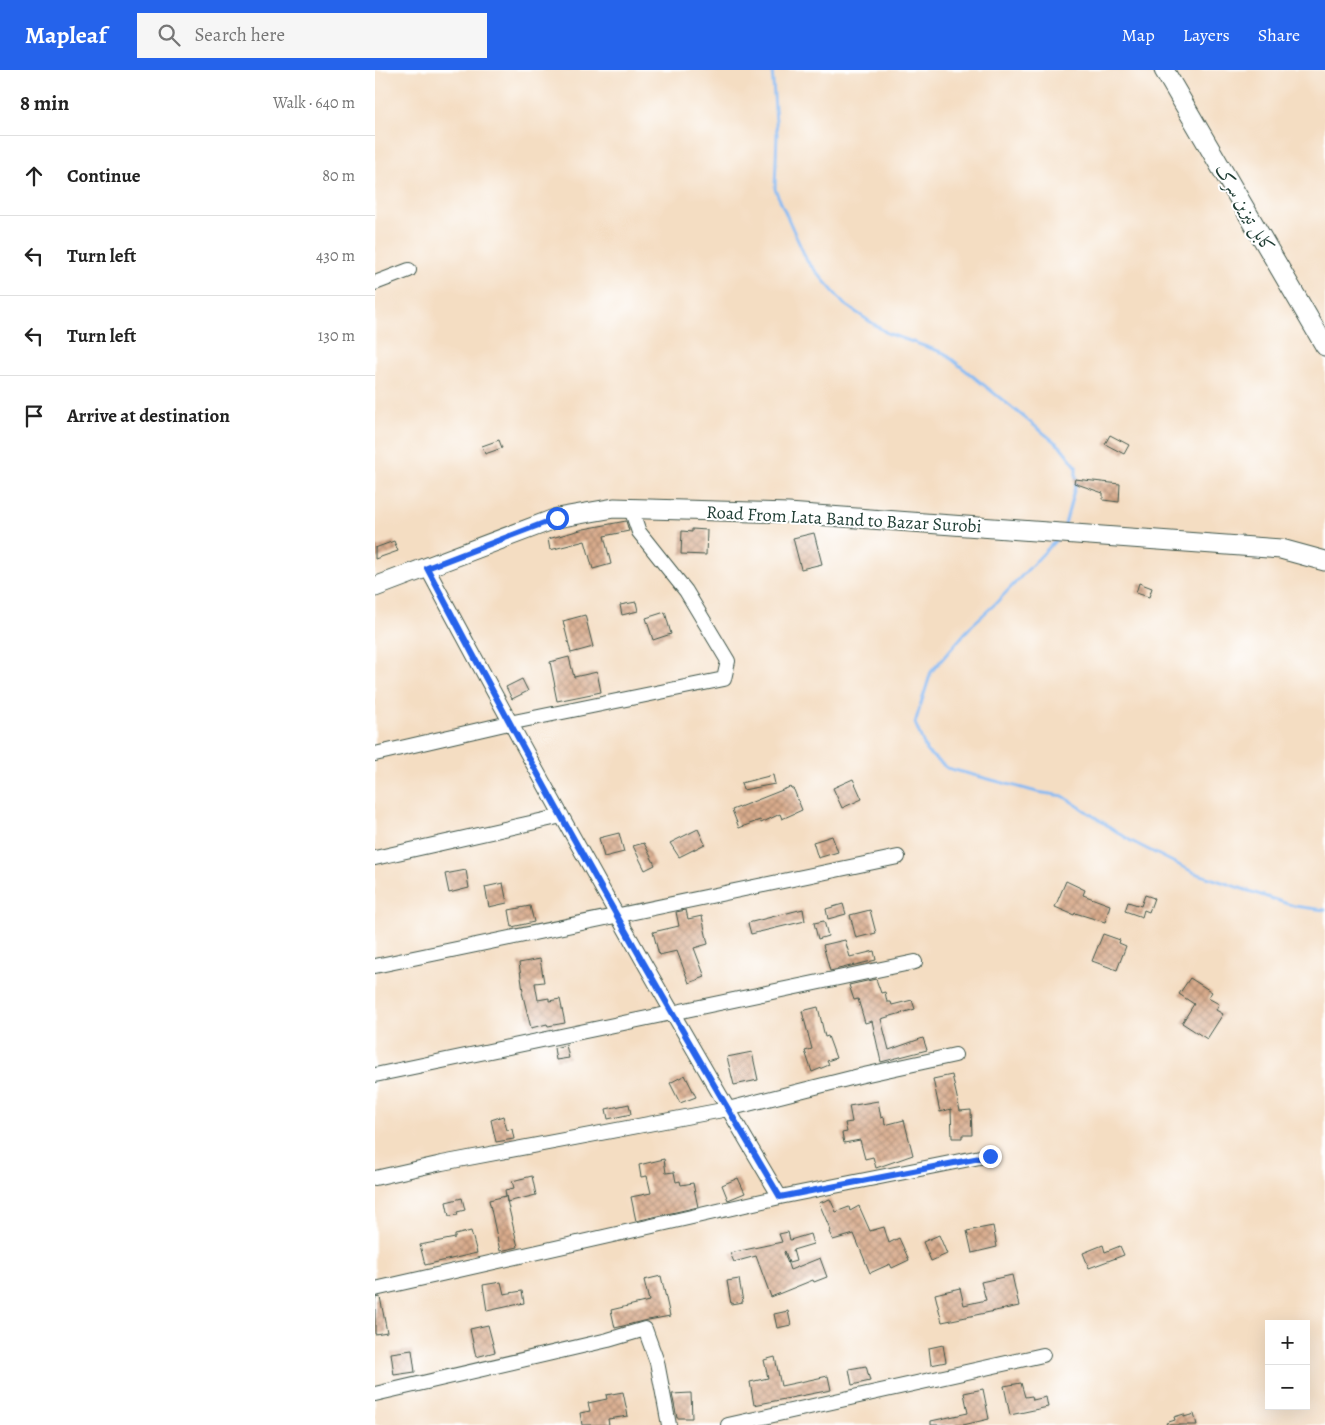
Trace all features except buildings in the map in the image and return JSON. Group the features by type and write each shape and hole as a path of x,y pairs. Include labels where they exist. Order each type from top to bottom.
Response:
{"main road":[{"name":"کابل تیزین سرک","path":"1164,70 1325,346"},
{"name":"Road From Lata Band to Bazar Surobi","path":"375,587 557,518 614,508 788,513 1281,549 1325,562"}],"street":[{"path":"375,283 409,270"},
{"path":"375,754 509,723 724,679 728,661 686,591 639,532 631,509"},
{"path":"427,568 509,723 616,915 780,1197"},
{"path":"375,858 562,816"},
{"path":"375,966 898,857"},
{"path":"375,1075 915,962"},
{"path":"375,1178 442,1163 728,1109 859,1076 955,1055"},
{"path":"375,1289 780,1197 990,1156"},
{"path":"375,1394 608,1340 645,1329 657,1362 669,1425"},
{"path":"728,1425 1043,1355"}],"waterway":[{"path":"772,70 777,134 775,189 807,261 844,304 887,333 944,353 1061,447 1076,466 1076,483 1064,528"},
{"path":"1057,539 995,604 972,625 931,672 915,723 927,752 947,768 1037,792 1063,796 1131,841 1195,873 1294,906 1325,910"}],"route":[{"path":"557,518 427,568 509,723 616,915 780,1197 990,1156"}]}
